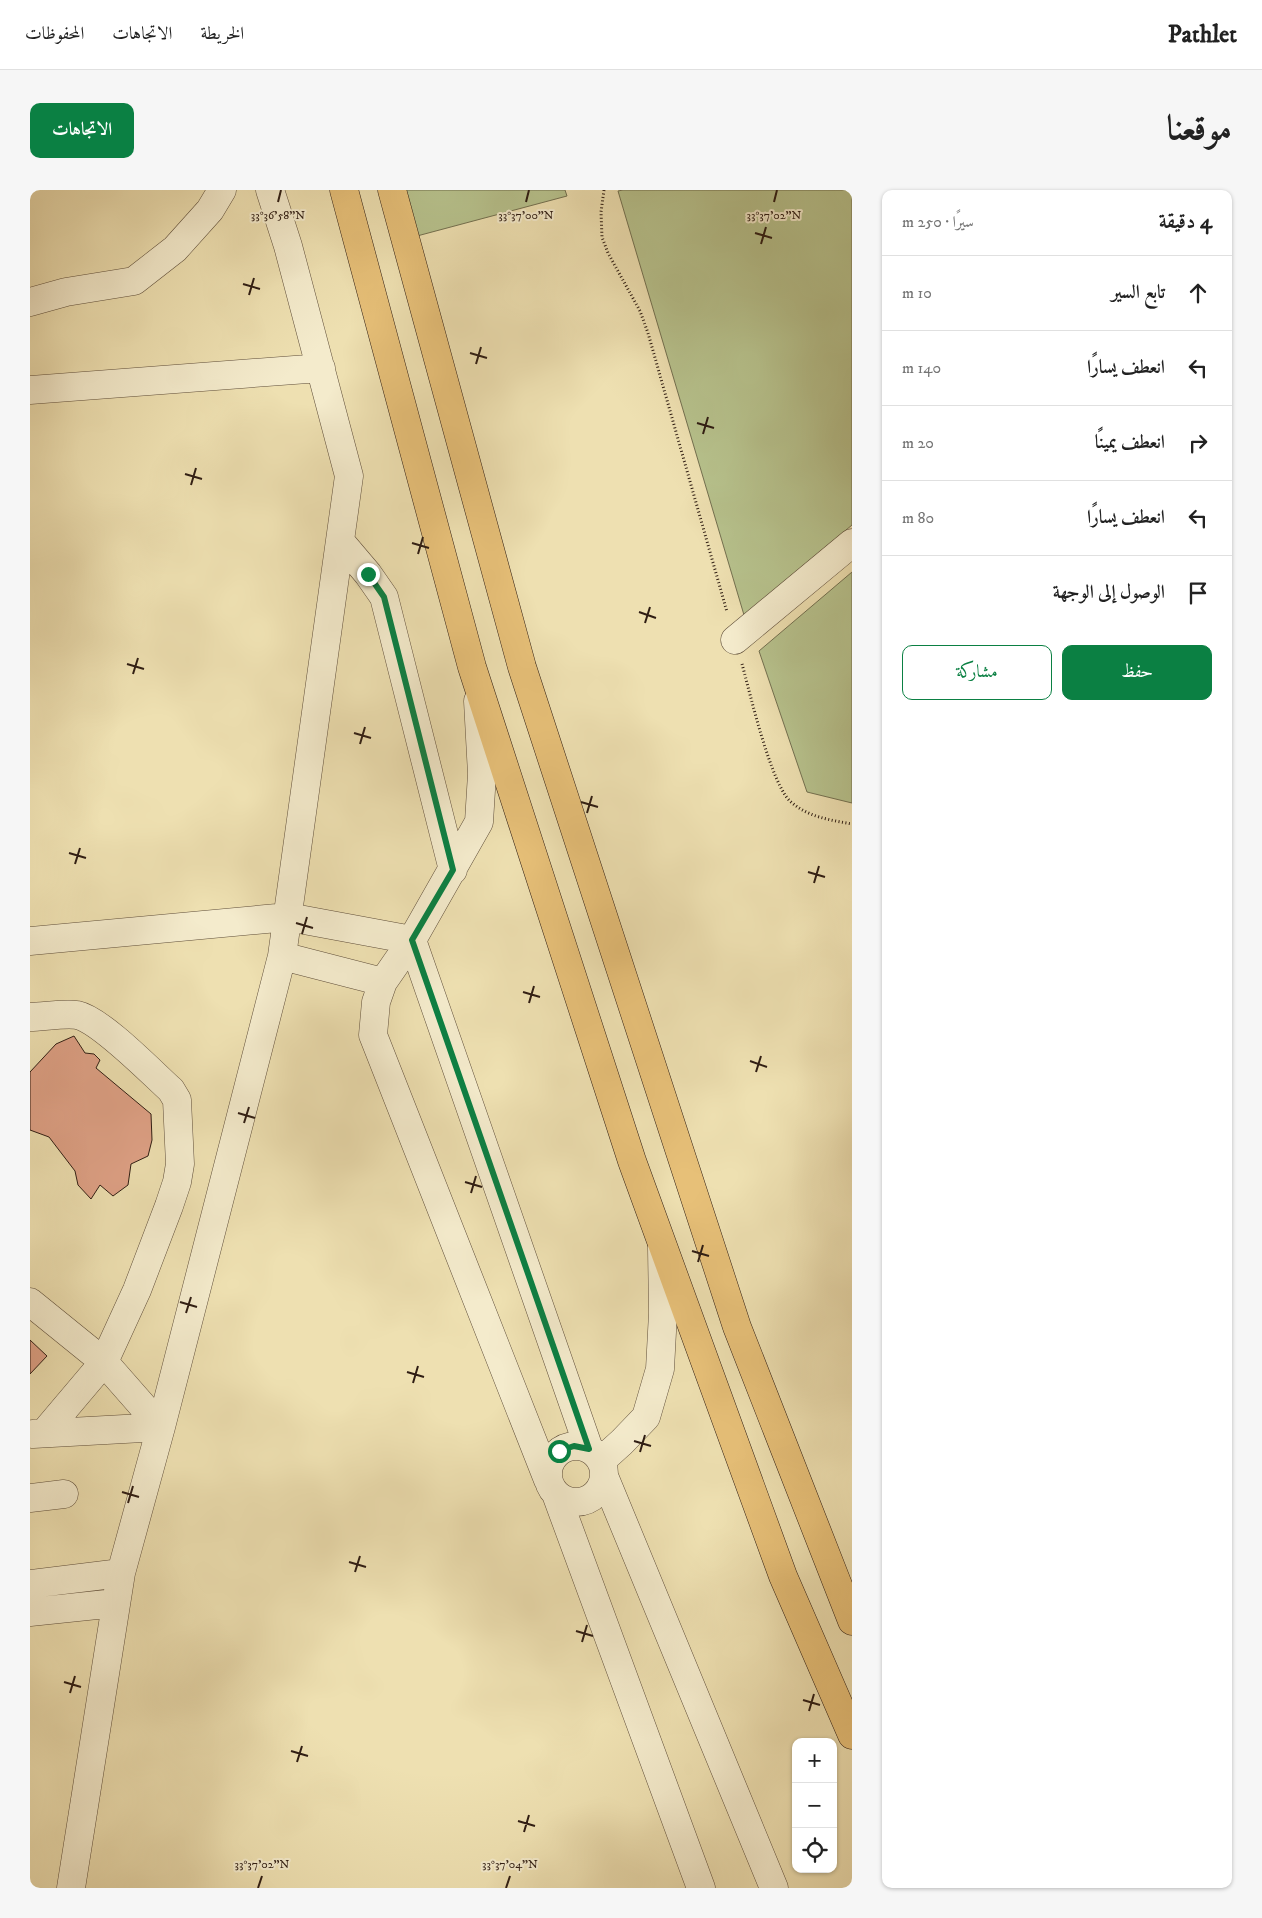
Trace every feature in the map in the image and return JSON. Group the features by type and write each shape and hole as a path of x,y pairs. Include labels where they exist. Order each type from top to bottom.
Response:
{"highway":[{"path":"344,190 478,684 632,1161 783,1576 852,1735"},
{"path":"392,190 522,667 737,1327 852,1621"}],"street":[{"path":"30,302 66,292 134,281 175,248 210,210 222,190"},
{"path":"71,1888 121,1573 161,1428 282,956 349,476 288,246 270,190"},
{"path":"30,390 321,368"},
{"path":"340,541 368,574 384,597 453,870"},
{"path":"735,640 852,543"},
{"path":"478,684 482,774 479,822 412,940 383,982 376,1002 373,1036 552,1487 701,1888"},
{"path":"30,941 288,917 412,940"},
{"path":"412,940 598,1462 774,1888"},
{"path":"282,956 383,982"},
{"path":"30,1017 77,1015 89,1021 105,1030 171,1090 177,1100 180,1164 177,1182 137,1290 104,1362 37,1434"},
{"path":"598,1462 622,1442 646,1417 652,1398 660,1369 663,1313 662,1244"},
{"path":"30,1302 104,1362 161,1428"},
{"path":"37,1434 161,1428"},
{"path":"574,1446 598,1462 598,1491 586,1500 570,1502 552,1487 549,1464 559,1451 574,1446"},
{"path":"30,1498 64,1494"},
{"path":"30,1584 121,1573"},
{"path":"30,1612 116,1603"}],"path":[{"path":"604,190 601,212 602,237 608,253 640,311 648,333 766,747 778,781 790,802 816,817 852,824"}],"green space":[{"path":"405,190 565,190 567,196 417,236"},
{"path":"852,190 852,525 744,615 618,191"},
{"path":"852,572 852,803 807,792 759,651"}],"building":[{"path":"74,1036 85,1053 94,1054 100,1060 96,1068 151,1114 152,1140 148,1156 131,1164 128,1185 113,1196 100,1185 91,1199 78,1185 75,1171 49,1137 30,1130 30,1072 56,1044"},
{"path":"30,1340 47,1356 30,1374"}],"route":[{"path":"368,574 384,597 453,870 412,940 589,1449 574,1446 559,1451"}]}
